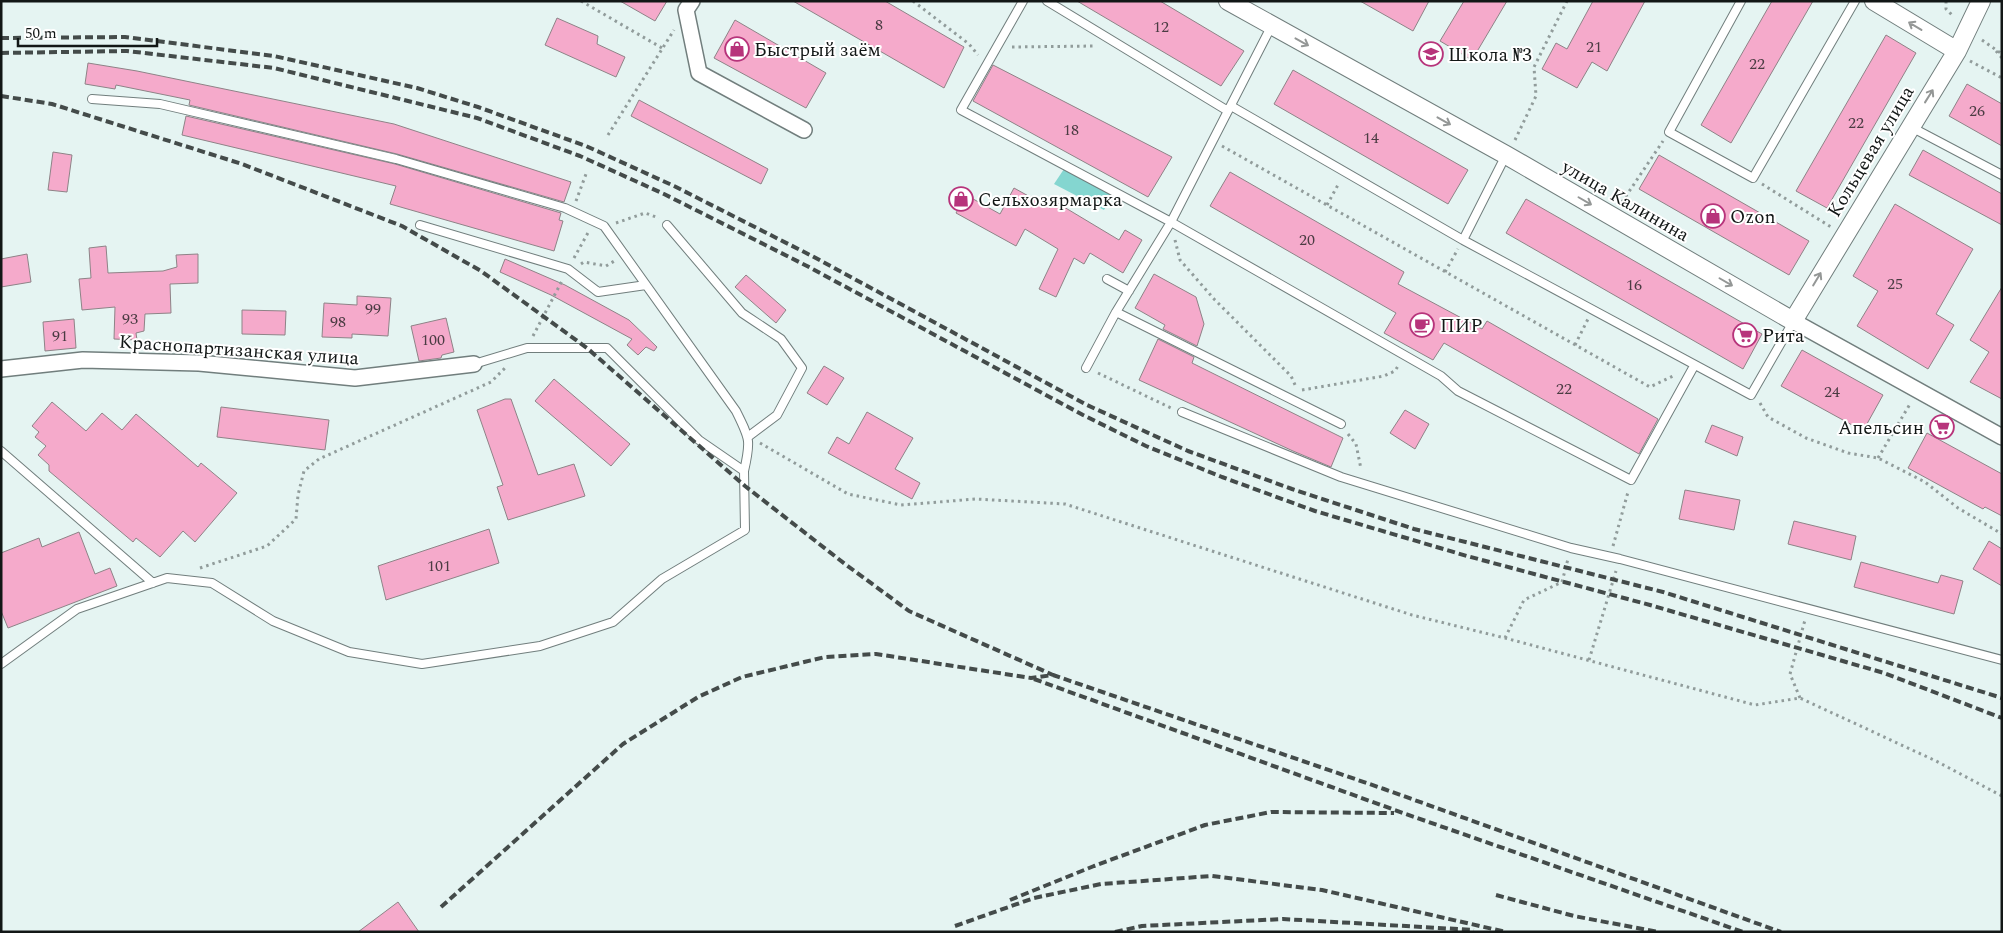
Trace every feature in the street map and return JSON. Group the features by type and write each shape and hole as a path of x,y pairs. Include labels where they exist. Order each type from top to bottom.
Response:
{"street":[{"name":"улица Калинина","path":"1228,1 1510,150 1793,321 2002,437"},
{"path":"1874,1 1960,54"},
{"name":"Кольцевая улица","path":"1793,321 1910,126 1960,54 1967,29 1981,1"},
{"path":"689,6 699,73 804,130"},
{"name":"Краснопартизанская улица","path":"1,369 83,360 199,363 355,378 474,364"}],"lane":[{"path":"1023,1 961,110 1171,222 1441,376 1458,391 1631,480 1694,366"},
{"path":"1046,1 1119,45 1463,240 1751,395 1793,321"},
{"path":"1741,1 1669,132 1753,178 1855,1"},
{"path":"1086,368 1116,312 1171,222 1272,25"},
{"path":"1,664 77,609 167,578 212,583 273,621 349,652 422,664 540,646 613,622 662,579 745,530 744,471 748,454 749,436 736,411 604,226 572,211 396,159 160,104 92,99"},
{"path":"1910,126 2002,176"},
{"path":"1463,240 1510,150"},
{"path":"420,225 568,269 598,292 646,285"},
{"path":"667,226 742,312 781,339 802,368 777,415 749,436"},
{"path":"1107,279 1129,291"},
{"path":"1116,312 1341,424"},
{"path":"474,364 527,348 607,348 699,440 744,471"},
{"path":"1182,412 1341,477 1571,548 1611,556 2002,660"},
{"path":"1,451 153,583"}],"path":[{"path":"580,1 663,48"},
{"path":"913,1 969,44 987,64"},
{"path":"1510,150 1536,96 1534,67 1567,1"},
{"path":"608,135 689,6"},
{"path":"1967,29 2002,54"},
{"path":"996,47 1119,45"},
{"path":"1994,49 2002,58"},
{"path":"1960,54 2002,78"},
{"path":"1620,204 1669,132"},
{"path":"1213,141 1650,387"},
{"path":"1327,205 1346,172"},
{"path":"572,211 586,174"},
{"path":"1753,178 1844,236"},
{"path":"604,226 645,213 658,216 667,226"},
{"path":"194,570 267,546 296,519 298,495 304,472 319,459 491,382 527,348 594,222"},
{"path":"1171,222 1180,260 1214,299 1292,376 1297,391 1304,396"},
{"path":"1445,272 1463,240"},
{"path":"568,269 584,262 606,266 625,255"},
{"path":"1574,345 1592,310"},
{"path":"1297,391 1384,376 1395,371 1404,355"},
{"path":"1086,368 1182,412"},
{"path":"1755,388 1768,417 1806,438 1848,453 1878,458 1925,482 1958,508 2002,534"},
{"path":"1878,458 1918,390"},
{"path":"1341,424 1356,444 1363,484"},
{"path":"749,436 848,494 900,505 976,499 1065,504 1412,615 1755,705 1800,698 1936,761 2002,796"},
{"path":"1611,556 1631,480"},
{"path":"1505,638 1524,600 1562,582 1571,548"},
{"path":"1589,660 1620,559"},
{"path":"1800,698 1790,674 1808,608"}],"shaded area":[{"path":"1064,169 1112,195 1104,210 1054,184"}],"building":[{"path":"620,1 667,1 655,21"},
{"path":"793,1 885,1 964,47 944,88"},
{"path":"1077,1 1160,1 1244,51 1221,86"},
{"path":"1360,1 1429,1 1413,31"},
{"path":"1464,1 1507,1 1472,60 1440,41"},
{"path":"1593,1 1645,1 1607,71 1592,62 1577,88 1542,69 1556,43 1567,49"},
{"path":"1772,1 1813,1 1731,143 1701,125"},
{"path":"557,18 598,36 597,44 625,57 616,77 545,45"},
{"path":"735,20 826,73 806,108 714,58"},
{"path":"1886,35 1916,53 1827,208 1796,191"},
{"path":"88,63 137,71 394,124 571,182 564,202 397,154 189,105 190,100 116,85 115,89 85,84"},
{"path":"993,65 1172,157 1148,197 973,101"},
{"path":"1293,70 1468,170 1448,204 1274,104"},
{"path":"1967,84 2002,104 2002,146 1949,116"},
{"path":"639,100 768,169 761,184 631,116"},
{"path":"186,116 395,164 561,213 559,220 563,221 554,251 390,204 396,186 182,135"},
{"path":"1923,150 2002,194 2002,225 1909,175"},
{"path":"53,152 72,155 67,192 48,190"},
{"path":"1659,155 1809,241 1789,275 1639,189"},
{"path":"1230,172 1404,272 1398,284 1482,329 1487,321 1658,419 1639,454 1444,343 1433,360 1384,333 1396,313 1210,206"},
{"path":"1014,188 1050,208 1054,201 1119,240 1125,230 1142,240 1123,273 1090,253 1084,264 1074,258 1056,297 1039,289 1058,249 1025,229 1016,246 956,213 966,195 1000,214"},
{"path":"1526,199 1762,334 1743,369 1506,233"},
{"path":"1895,204 1973,249 1936,314 1954,325 1928,369 1857,326 1878,291 1853,276"},
{"path":"106,246 108,273 163,271 177,267 176,255 198,254 198,283 170,284 171,313 145,314 144,331 136,333 137,340 114,339 115,307 82,310 79,279 91,278 89,248"},
{"path":"27,254 31,282 1,287 1,259"},
{"path":"505,259 565,285 629,320 657,347 654,351 646,347 638,355 627,345 632,339 551,295 500,272"},
{"path":"1154,274 1196,297 1204,324 1197,346 1163,329 1165,325 1135,308"},
{"path":"746,275 786,310 776,323 735,287"},
{"path":"2002,287 2002,399 1970,382 1989,352 1970,340"},
{"path":"357,296 391,298 388,336 352,334 352,338 322,337 324,303 357,305"},
{"path":"242,310 286,311 285,335 242,334"},
{"path":"446,318 454,352 442,355 441,358 419,361 411,326"},
{"path":"74,319 76,348 45,351 43,322"},
{"path":"1158,339 1194,357 1192,363 1343,438 1331,467 1139,380"},
{"path":"1802,350 1883,395 1863,431 1781,386"},
{"path":"824,366 844,378 827,405 807,393"},
{"path":"554,379 630,444 611,466 535,401"},
{"path":"505,399 511,399 538,475 574,464 585,496 508,520 497,487 503,485 477,410"},
{"path":"52,402 86,431 102,413 122,430 136,414 198,467 201,463 237,493 195,542 183,531 160,557 136,538 133,542 49,471 49,465 38,455 46,446 35,437 39,432 32,426"},
{"path":"221,407 329,420 325,450 217,437"},
{"path":"1405,410 1429,424 1415,449 1390,433"},
{"path":"867,412 913,438 895,469 920,483 912,499 828,453 837,437 849,444"},
{"path":"1712,425 1743,437 1737,456 1705,442"},
{"path":"1927,433 2002,474 2002,516 1985,507 1983,509 1908,468"},
{"path":"1685,490 1740,500 1734,530 1679,519"},
{"path":"1794,521 1856,536 1851,560 1788,544"},
{"path":"489,529 499,563 386,600 378,566"},
{"path":"79,532 95,574 110,568 117,586 8,628 1,611 1,553 39,538 42,547"},
{"path":"1989,541 2002,549 2002,586 1973,569"},
{"path":"1861,562 1938,583 1941,575 1963,581 1954,614 1854,587"},
{"path":"398,902 419,932 358,932"}],"railway":[{"path":"1,38 125,37 274,56 417,88 478,107 586,146 674,186 812,256 1087,405 1188,451 1292,489 1414,529 1663,592 2002,698"},
{"path":"1,53 127,51 274,68 477,118 580,156 664,194 807,266 1083,415 1146,446 1222,477 1315,511 1467,556 1650,605 1884,673 2002,718"},
{"path":"1,96 52,104 242,164 402,226 481,271 587,348 745,486 909,611 1053,675"},
{"path":"441,907 623,744 698,697 742,677 825,657 876,654 1031,678 1053,675 1384,789 1781,932"},
{"path":"1034,679 1403,813 1743,932"},
{"path":"1010,900 1094,866 1205,825 1271,812 1394,813"},
{"path":"955,926 1034,898 1101,884 1212,876 1322,890 1506,932"},
{"path":"1496,895 1574,916 1658,932"},
{"path":"1115,932 1142,926 1283,919 1474,930"}],"place":[{"name":"Быстрый заём","path":"737,49"},
{"name":"Школа №3","path":"1431,54"},
{"name":"Сельхозярмарка","path":"961,199"},
{"name":"Ozon","path":"1713,216"},
{"name":"ПИР","path":"1422,325"},
{"name":"Рита","path":"1745,335"},
{"name":"Апельсин","path":"1942,427"}]}
